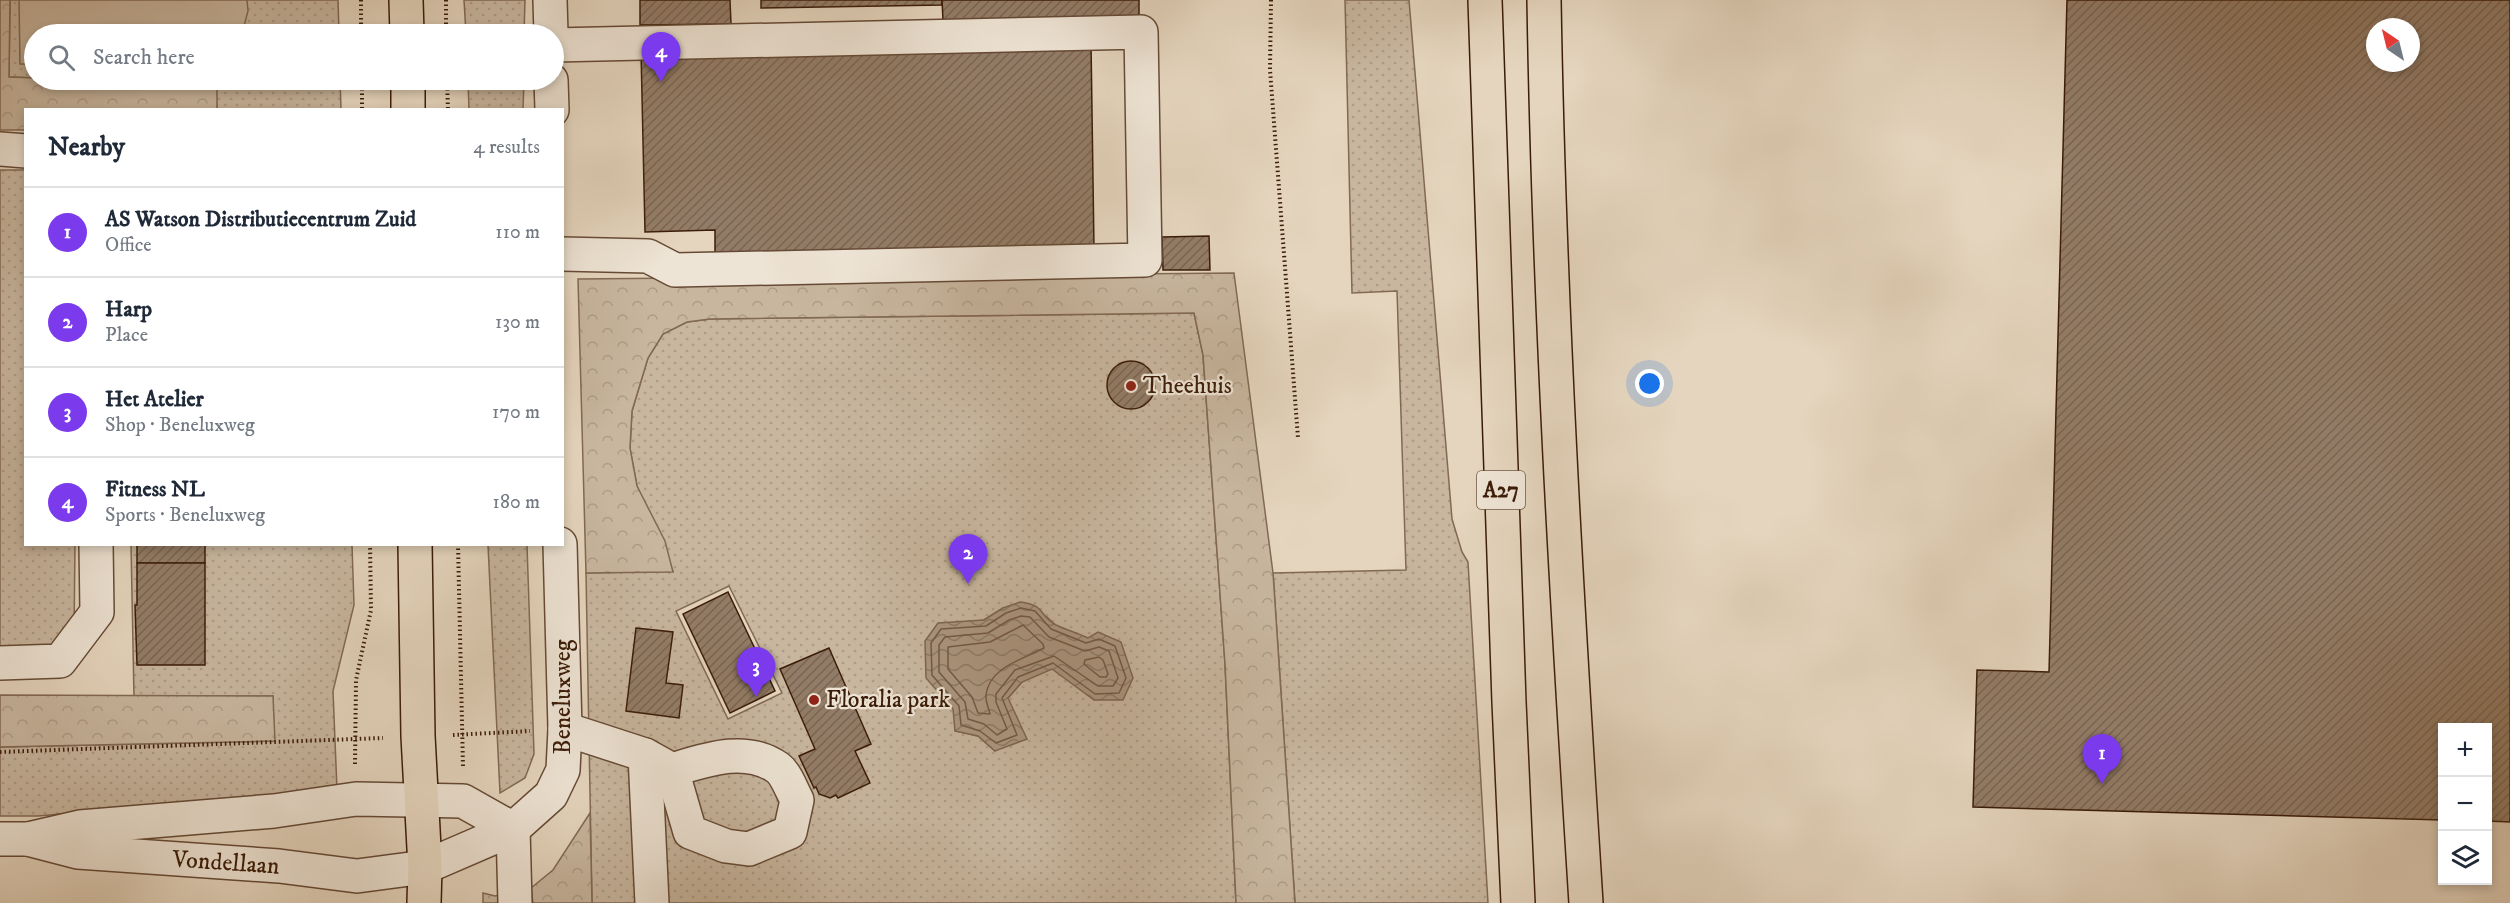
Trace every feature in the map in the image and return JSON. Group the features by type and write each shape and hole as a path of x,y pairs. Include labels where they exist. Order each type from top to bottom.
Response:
{"main road":[{"path":"406,0 407,24"},
{"name":"A27","path":"1472,0 1486,77"},
{"name":"A27","path":"1485,0 1486,77 1518,903"},
{"path":"1544,0 1546,127 1574,706 1586,903"},
{"path":"1546,127 1561,0"},
{"path":"408,90 408,108"},
{"path":"415,546 425,867 424,903"}],"street":[{"path":"550,0 551,24"},
{"path":"564,45 1141,32 1145,260 675,270 648,256 564,254"},
{"path":"551,90 552,108"},
{"path":"0,149 24,151"},
{"path":"0,663 60,661 97,612 96,546"},
{"name":"Beneluxweg","path":"425,867 513,829 551,795 563,770 565,729 560,546"},
{"path":"565,729 658,763 652,903"},
{"name":"Vondellaan","path":"14,839 80,826 274,811 356,799 422,800"},
{"path":"422,800 464,801 513,829 515,903"},
{"name":"Vondellaan","path":"14,839 78,852 279,866 357,876 425,867"}],"path":[{"path":"360,0 361,24"},
{"path":"446,0 446,24"},
{"path":"1271,0 1270,70 1298,438"},
{"path":"362,90 362,108"},
{"path":"447,90 448,108"},
{"path":"0,752 354,740 356,680 371,610 370,546"},
{"path":"458,546 463,735 565,729"}],"green space":[{"path":"0,0 10,0 9,77 24,78 24,90 217,90 217,108 24,108 24,130 0,130"},
{"path":"10,0 338,0 339,24 24,24 24,78 9,77"},
{"path":"19,0 247,0 248,11 245,24 24,24 24,64 20,64"},
{"path":"464,0 525,0 524,24 465,24"},
{"path":"1345,0 1409,0 1452,519 1462,552 1468,562 1488,903 1295,903 1273,573 1406,570 1397,291 1352,293"},
{"path":"216,90 340,90 341,108 217,108"},
{"path":"468,90 524,90 523,108 469,108"},
{"path":"0,170 24,170 24,546 75,546 74,636 65,650 0,660"},
{"path":"1234,273 1273,573 1295,903 1236,903 1225,664 1203,355 1194,313 710,319 687,322 663,334 648,358 632,411 630,448 637,486 665,541 673,572 586,573 578,279"},
{"name":"Floralia park","path":"1194,313 1203,355 1225,664 1236,903 592,903 586,573 673,571 637,486 630,449 632,411 648,358 663,334 687,322 710,319","holes":["729,586 782,693 728,719 676,611","1003,608 1047,617 1054,624 1022,682 1008,698 995,751 978,736 955,731 954,709 964,623 984,620"]},
{"path":"131,546 352,546 354,605 333,691 337,790 38,816 0,816 0,747 274,741 273,696 134,696"},
{"path":"488,546 527,546 534,754 525,778 500,793"},
{"path":"0,695 273,696 275,741 0,747"},
{"path":"590,813 592,903 533,903 531,888 553,870"},
{"path":"531,888 533,903 483,903 483,893 495,896"}],"water":[{"path":"1020,602 1034,605 1056,625 1088,638 1098,632 1121,642 1133,678 1123,700 1094,700 1052,669 1022,682 1008,698 1027,739 995,751 978,736 955,731 953,709 926,678 925,641 938,623 984,620 1003,608"}],"building":[{"path":"640,0 730,0 731,24 640,25"},
{"path":"761,0 942,0 942,5 761,8"},
{"path":"942,0 1139,0 1139,16 943,20"},
{"path":"2067,0 2510,0 2510,822 2492,821 2492,723 2438,723 2438,820 1973,807 1977,670 2049,672"},
{"path":"1091,42 1094,248 715,255 715,230 645,232 641,51"},
{"path":"1209,236 1210,270 1163,270 1162,237"},
{"name":"Theehuis","path":"1131,361 1148,368 1155,385 1148,402 1131,409 1114,402 1107,385 1114,368"},
{"path":"137,546 205,546 205,563 137,563"},
{"path":"137,563 205,563 205,665 137,665 135,605 137,605"},
{"path":"728,592 775,691 730,713 683,614"},
{"path":"636,628 673,632 666,683 683,685 679,718 626,711"},
{"path":"829,648 871,744 855,751 870,783 838,798 836,795 830,798 819,794 799,756 815,749 780,669"}],"place":[{"name":"Fitness NL","path":"661,82"},
{"name":"Theehuis","path":"1131,386"},
{"name":"Harp","path":"968,584"},
{"name":"Het Atelier","path":"756,697"},
{"name":"Floralia park","path":"814,700"},
{"name":"AS Watson Distributiecentrum Zuid","path":"2102,784"}]}
